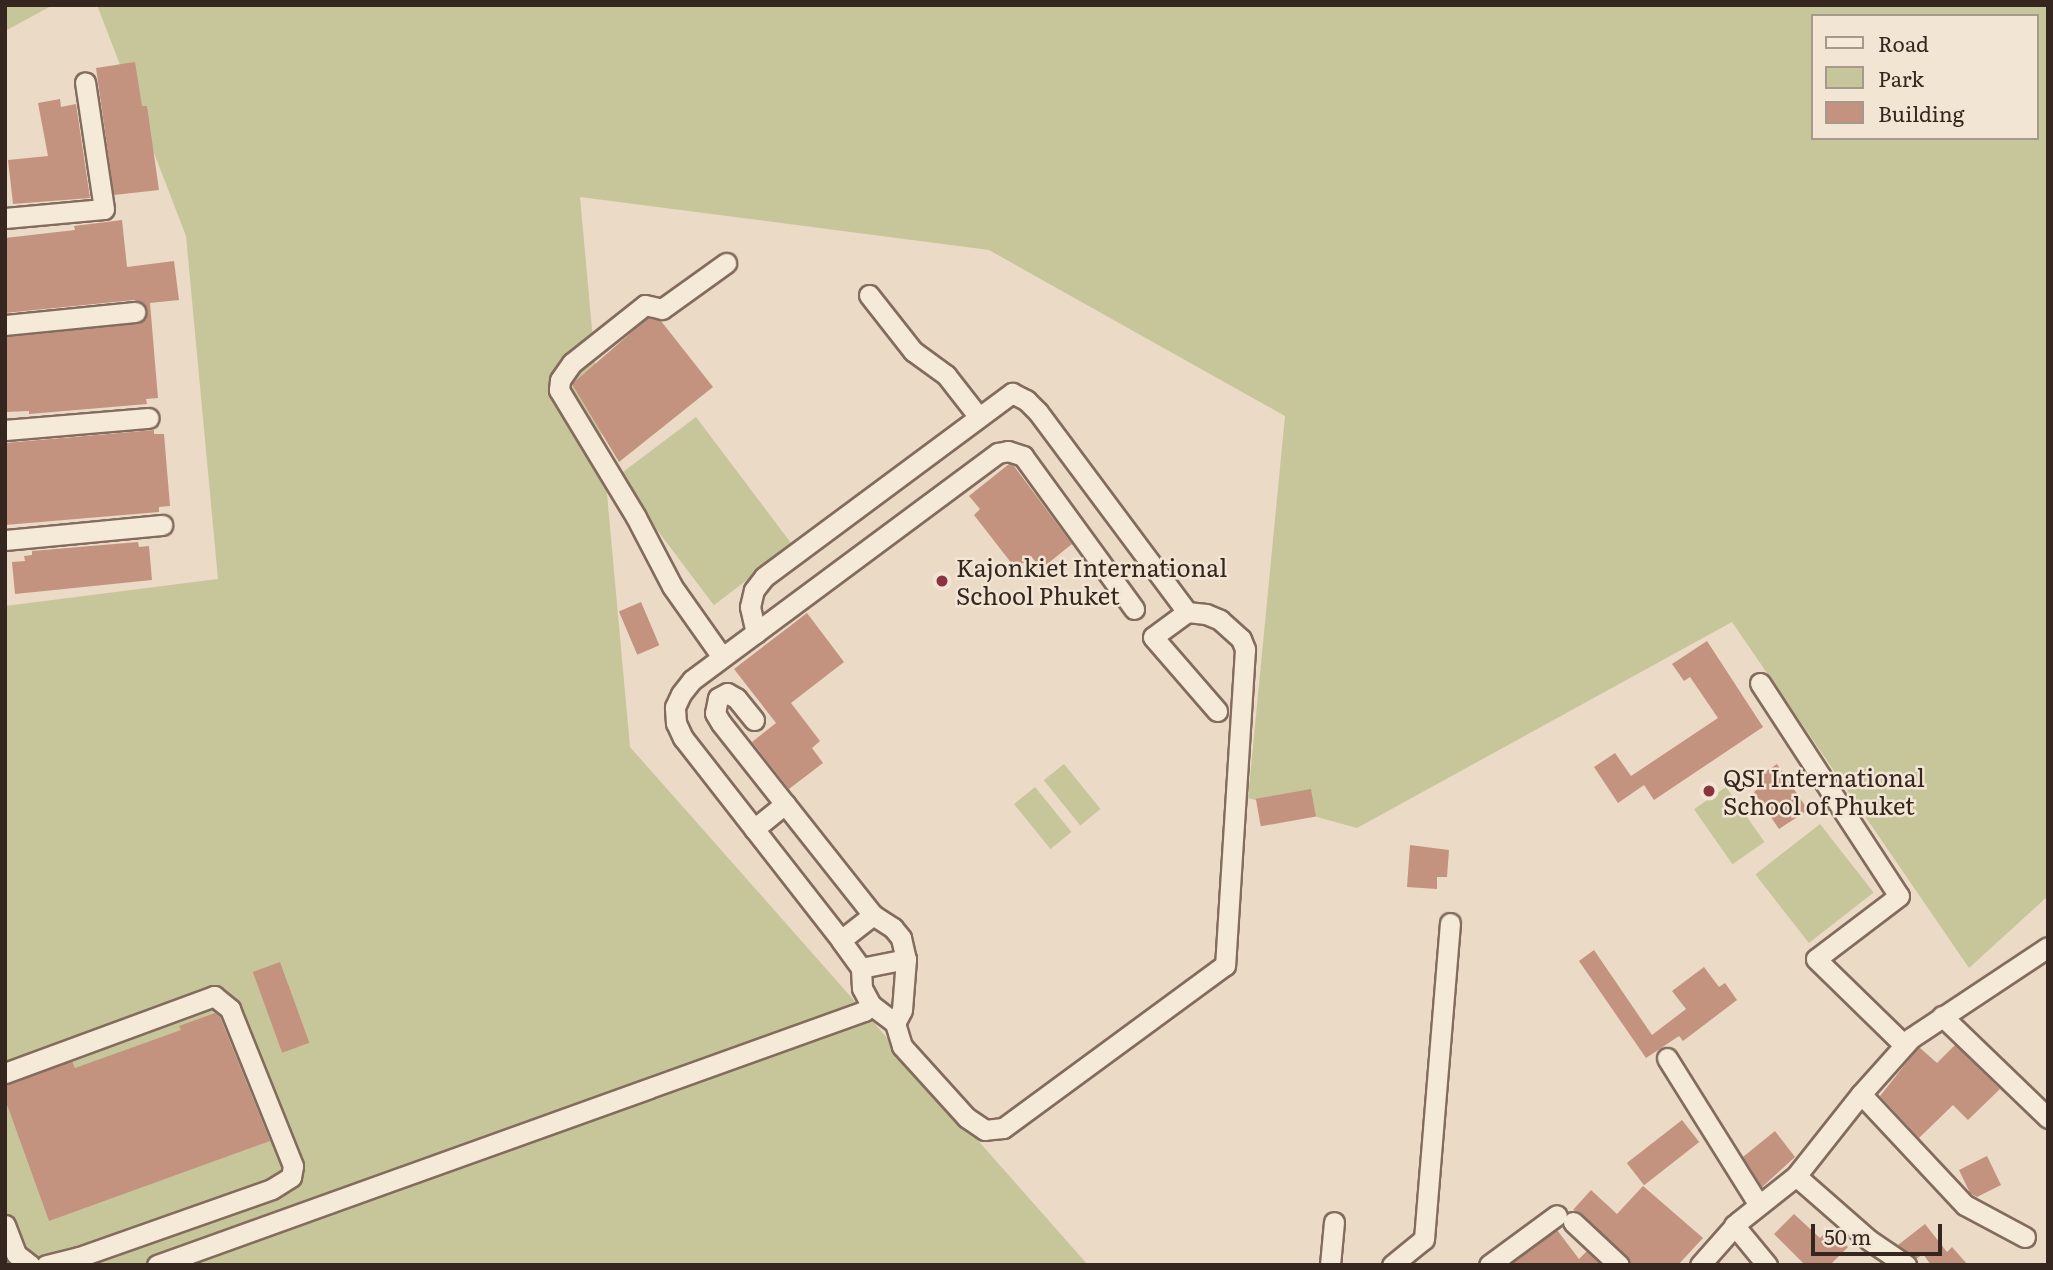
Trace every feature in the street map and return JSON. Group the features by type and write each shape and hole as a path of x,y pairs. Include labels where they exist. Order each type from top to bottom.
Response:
{"street":[{"path":"6,215 104,209 85,82"},
{"path":"722,657 672,586 636,517 559,390 560,380 572,363 645,305 662,309 726,263"},
{"path":"869,295 913,351 946,375 978,416"},
{"path":"5,325 135,312"},
{"path":"756,633 750,607 754,590 764,577 1012,393 1026,400 1187,612"},
{"path":"5,430 148,418"},
{"path":"1134,609 1023,456 1008,451 998,453 692,680 675,707 676,723 683,737 861,968 862,988 868,1008 895,1023 902,1046 967,1118 985,1130 1003,1128 1225,965 1245,649 1241,639 1220,620 1206,614 1187,612 1153,637 1217,711"},
{"path":"5,540 162,525"},
{"path":"1760,683 1899,896 1816,959 1904,1045"},
{"path":"754,720 736,698 727,693 718,698 715,713 721,723 873,915 893,928 901,938 906,959 902,1010 895,1023"},
{"path":"754,829 785,804"},
{"path":"841,940 873,915"},
{"path":"1392,1265 1424,1239 1450,923"},
{"path":"1700,1265 1734,1225 1796,1176 1904,1045 1942,1016 2048,947"},
{"path":"861,968 906,959"},
{"path":"5,1073 214,996 230,1009 236,1021 293,1166 290,1177 272,1189 79,1257 46,1265"},
{"path":"158,1265 868,1008"},
{"path":"1942,1016 2048,1118"},
{"path":"1667,1058 1759,1205"},
{"path":"1861,1094 1965,1205 2025,1237"},
{"path":"1796,1176 1869,1240 1906,1265"},
{"path":"1489,1265 1565,1218 1619,1265"},
{"path":"1330,1265 1334,1222"},
{"path":"5,1225 16,1254 30,1265"},
{"path":"1734,1225 1767,1265"}],"green space":[{"path":"5,5 53,5 5,31"},
{"path":"97,5 2048,5 2048,896 1969,968 1732,622 1357,828 1248,798 1285,416 989,250 580,197 630,747 1088,1265 5,1265 5,606 218,579 186,236"},
{"path":"696,417 793,546 714,605 617,477"},
{"path":"1064,764 1101,809 1080,825 1044,780"},
{"path":"1035,787 1072,832 1051,849 1014,804"},
{"path":"1726,787 1764,842 1732,864 1694,809"},
{"path":"1820,824 1874,893 1809,943 1755,874"}],"building":[{"path":"135,62 142,106 147,106 159,190 114,195 96,68"},
{"path":"60,99 61,107 76,104 90,198 13,204 8,160 48,156 38,103"},
{"path":"122,220 127,267 174,261 179,300 150,303 158,398 146,399 147,404 29,414 29,411 5,412 5,337 136,324 143,321 147,311 144,304 134,300 5,313 5,238 75,230 74,226"},
{"path":"648,318 661,321 713,387 619,462 572,384"},
{"path":"154,430 154,434 164,434 170,506 159,507 159,512 5,525 5,443"},
{"path":"1009,464 1014,466 1072,544 1041,569 1031,556 1016,569 974,515 980,509 969,496"},
{"path":"138,542 139,547 149,546 152,580 15,594 12,562 25,561 24,556 32,555 32,551"},
{"path":"641,602 659,645 637,655 619,611"},
{"path":"807,613 844,662 791,703 820,741 812,748 823,763 789,789 752,742 776,723 734,669"},
{"path":"1707,641 1763,727 1654,800 1644,785 1618,803 1594,767 1615,753 1631,776 1718,718 1690,677 1684,681 1672,664"},
{"path":"1777,764 1808,810 1779,829 1754,792 1757,789 1752,781"},
{"path":"1311,789 1316,817 1261,826 1256,799"},
{"path":"1410,845 1449,850 1447,877 1437,877 1437,889 1407,887"},
{"path":"1594,950 1652,1035 1686,1009 1672,991 1704,967 1719,987 1725,983 1737,1000 1683,1041 1679,1036 1646,1058 1579,961"},
{"path":"280,962 309,1043 282,1053 253,972"},
{"path":"215,1013 220,1017 270,1141 49,1221 5,1099 5,1085 72,1061 75,1068 181,1030 179,1026"},
{"path":"1955,1045 2000,1089 1968,1120 1953,1105 1919,1138 1880,1096 1919,1047 1937,1063"},
{"path":"1682,1120 1699,1142 1644,1185 1627,1163"},
{"path":"1775,1131 1795,1157 1762,1187 1743,1157"},
{"path":"1987,1156 2001,1185 1977,1197 1970,1193 1959,1170"},
{"path":"1643,1186 1703,1238 1678,1265 1631,1265 1627,1256 1581,1213 1573,1210 1591,1190 1617,1214"},
{"path":"1794,1214 1820,1238 1829,1229 1848,1247 1830,1265 1805,1265 1774,1234"},
{"path":"1925,1224 1947,1252 1952,1247 1968,1265 1931,1265 1923,1254 1916,1259 1898,1245"},
{"path":"1557,1230 1579,1259 1587,1251 1601,1265 1510,1265"}],"place":[{"name":"Kajonkiet International School Phuket","path":"942,581"},
{"name":"QSI International School of Phuket","path":"1709,791"}]}
